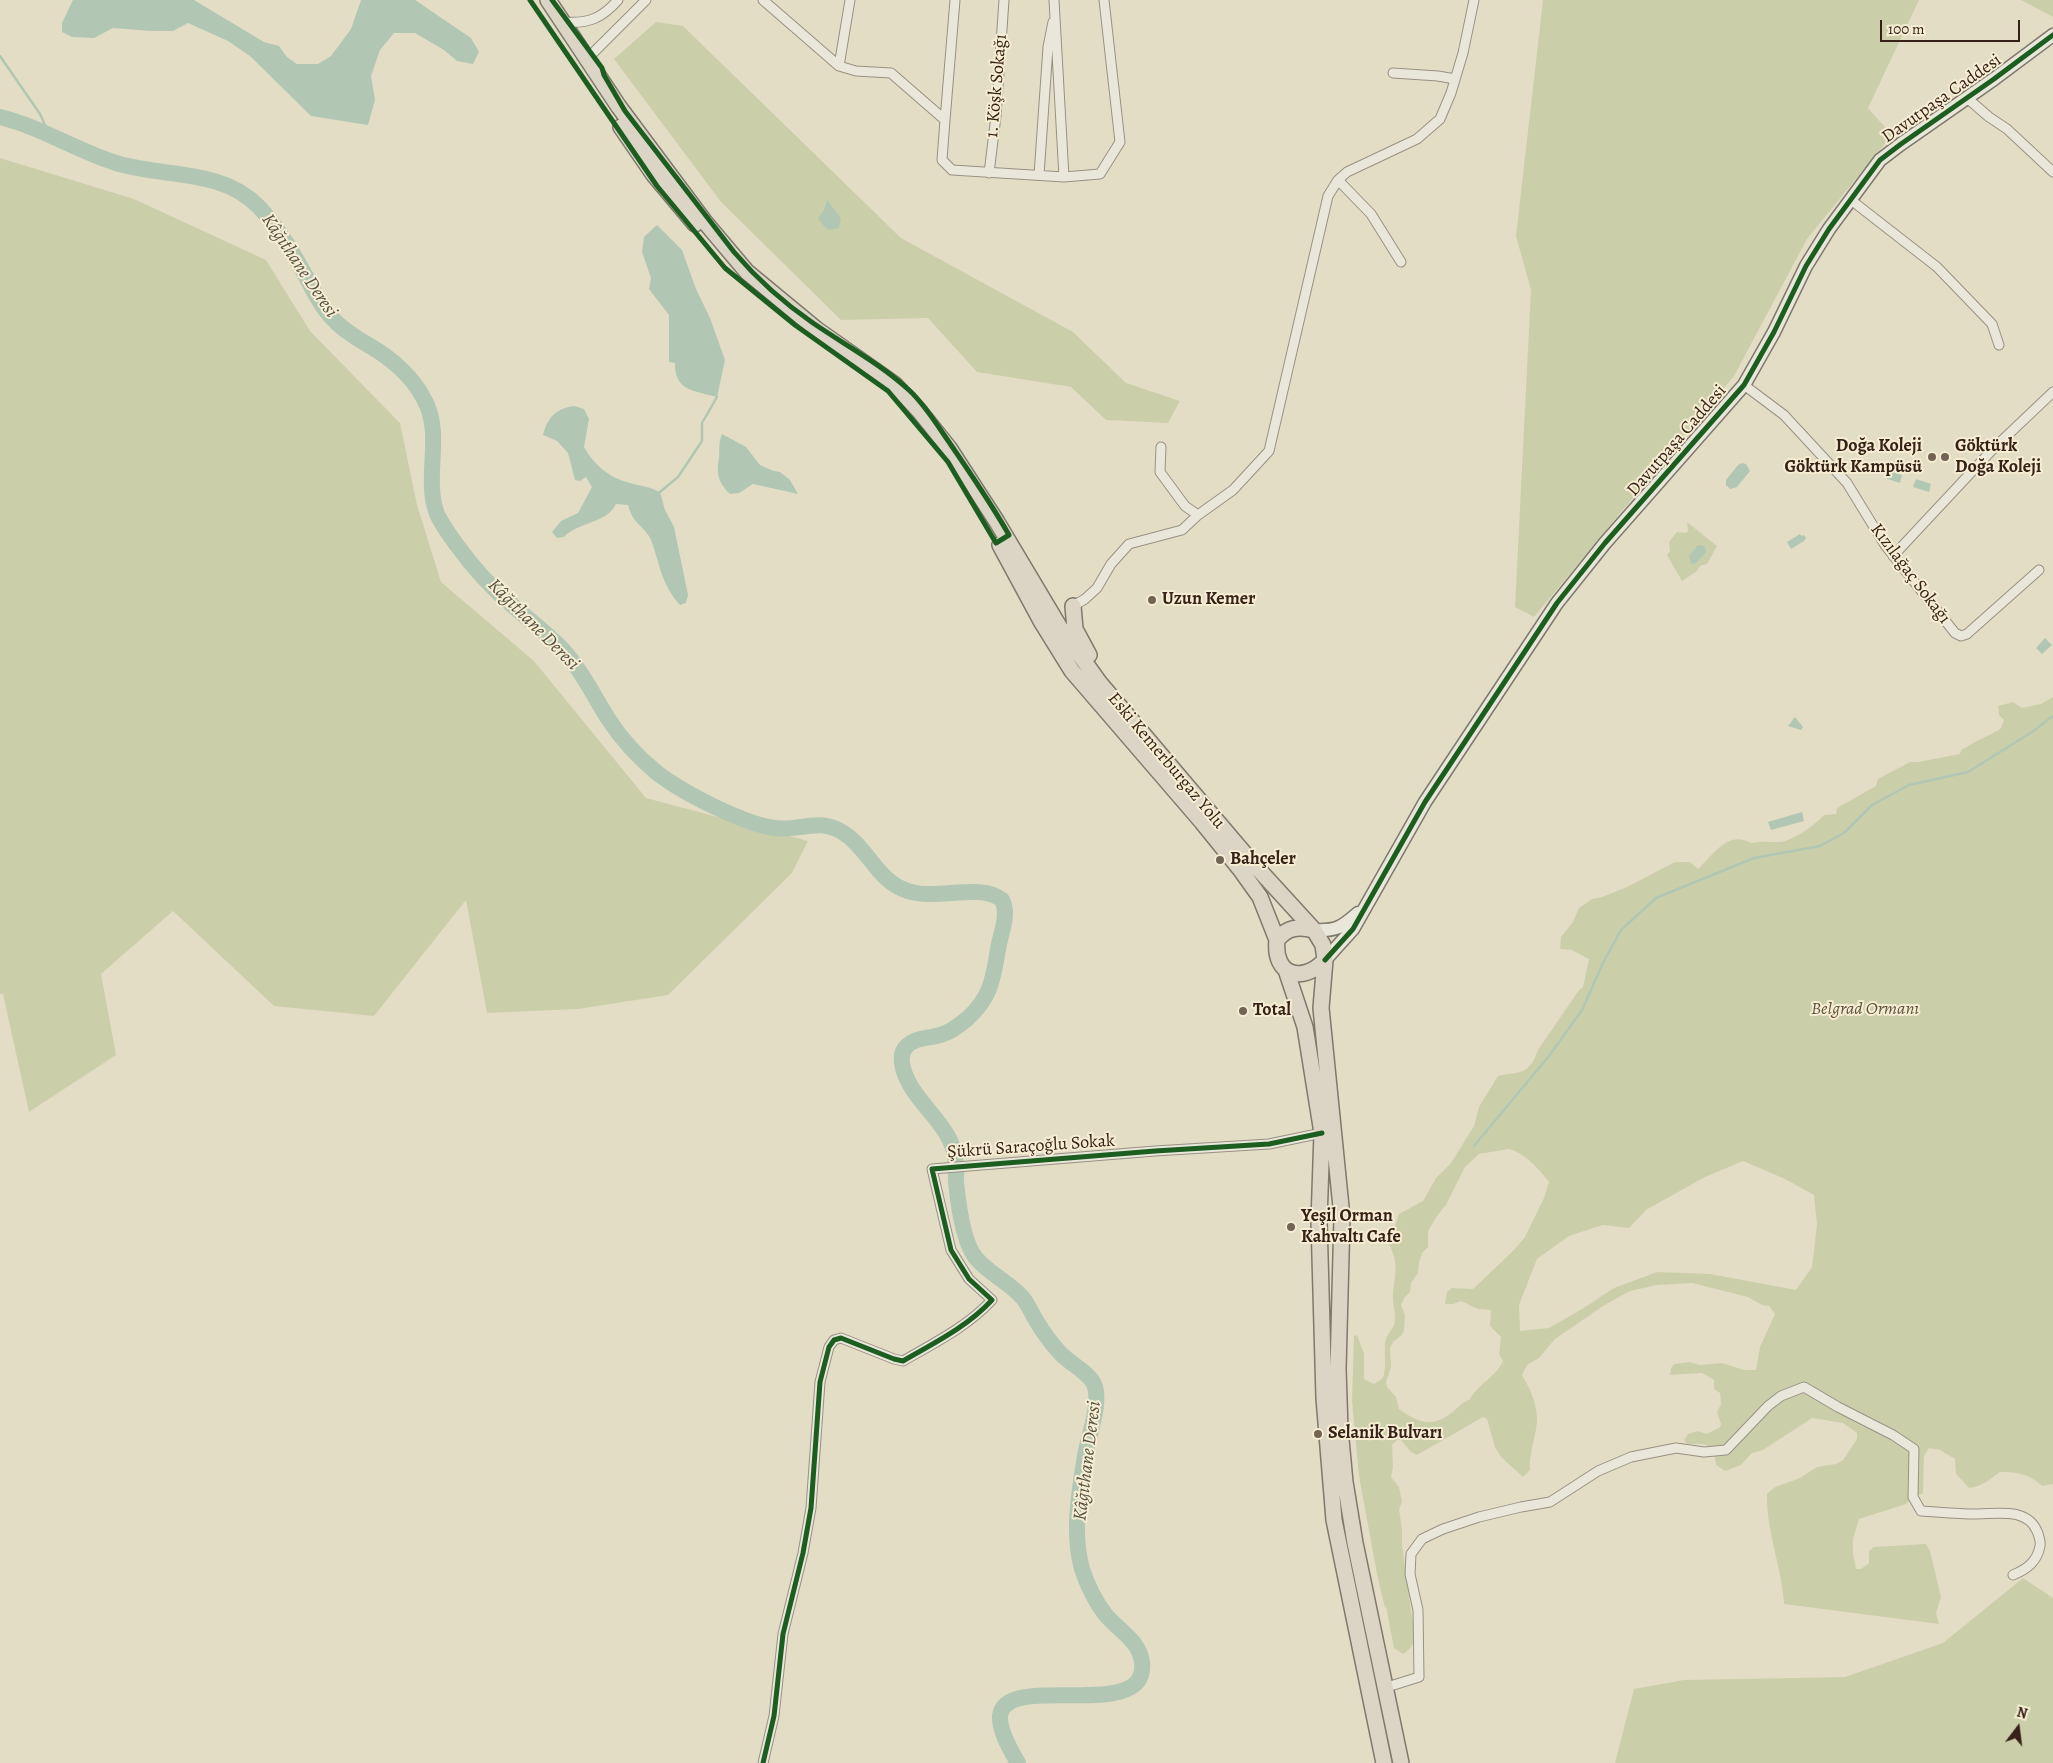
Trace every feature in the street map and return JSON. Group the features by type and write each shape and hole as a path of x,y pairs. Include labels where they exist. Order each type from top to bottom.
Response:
{"main road":[{"path":"537,0 583,59"},
{"path":"548,0 564,22 583,59 654,175 735,265 789,316 888,388 932,436 1048,621"},
{"path":"735,265 747,272 797,315 894,384 921,413 949,448 997,522 1048,607 1048,621"},
{"path":"1048,607 1074,606"},
{"path":"1048,621 1074,606"},
{"path":"1074,606 1075,628 1086,647 1099,682"},
{"name":"Eski Kemerburgaz Yolu","path":"1048,621 1250,860 1314,930"},
{"name":"Eski Kemerburgaz Yolu","path":"1048,621 1072,671 1202,822 1260,897 1277,940"},
{"path":"1384,1763 1334,1520 1330,1486 1324,1398 1319,1221 1322,1133 1305,1027 1286,970 1278,960 1277,940 1288,930 1305,928 1314,930 1323,945 1325,960 1321,1008 1342,1217 1338,1369 1340,1429 1345,1482 1355,1543 1401,1763"},
{"path":"1286,970 1296,974 1311,972 1317,969 1325,960"}],"street":[{"path":"564,22 591,20 606,13 618,0"},
{"path":"583,59 594,52 646,0"},
{"path":"763,0 839,66 856,71 892,73 945,120"},
{"path":"839,66 850,0"},
{"path":"955,0 942,160 952,170 1064,177 1100,174 1120,142 1104,0"},
{"name":"1. Köşk Sokağı","path":"989,173 996,116 1004,0"},
{"path":"1054,0 1064,177"},
{"path":"1074,606 1098,588 1111,564 1129,544 1182,530 1198,515 1233,490 1269,451 1328,196 1338,180 1347,172 1417,139 1440,118 1463,53 1474,0"},
{"path":"1040,175 1048,47 1054,12"},
{"name":"Davutpaşa Caddesi","path":"1363,908 1425,802 1557,602 1605,543 1744,385 1774,332 1806,266 1880,160 2053,35"},
{"path":"1393,73 1455,79"},
{"path":"1967,98 2007,130 2053,172"},
{"path":"1338,180 1371,214 1401,262"},
{"path":"1851,200 1937,267 1992,324 1999,345"},
{"name":"Kızılağaç Sokağı","path":"1744,385 1784,415 1847,483 1893,556 1955,633 1961,636 1967,634 2039,570"},
{"path":"1893,556 1994,449 2053,392"},
{"path":"1161,447 1160,472 1185,506 1198,515"},
{"path":"1314,930 1333,931 1344,925 1363,908"},
{"path":"1325,960 1353,929 1363,908"},
{"name":"Şükrü Saraçoğlu Sokak","path":"763,1763 774,1716 783,1634 803,1553 811,1508 820,1382 829,1347 834,1340 841,1338 903,1361 948,1335 979,1313 992,1300 970,1279 951,1250 932,1168 1268,1144 1322,1133"},
{"path":"1384,1688 1419,1676 1418,1610 1410,1574 1412,1554 1422,1539 1442,1529 1479,1517 1521,1506 1550,1502 1598,1471 1631,1457 1676,1448 1704,1452 1726,1450 1768,1406 1781,1396 1804,1387 1893,1435 1914,1450 1913,1497 1921,1511 2011,1514 2021,1516 2034,1524 2040,1537 2040,1546 2028,1569 2013,1575"}],"green space":[{"path":"1543,0 1919,0 1868,108 1892,135 1807,239 1734,376 1534,617 1515,607 1531,290 1516,236"},
{"path":"2021,0 2053,0 2053,17"},
{"path":"656,22 683,26 901,238 1073,332 1126,383 1180,401 1168,423 1106,420 1071,387 977,372 928,318 841,320 721,202 614,59"},
{"path":"0,158 134,199 266,260 310,331 400,423 417,505 441,582 534,661 646,798 808,841 792,873 668,995 578,1009 487,1013 466,900 374,1016 274,1006 173,911 101,974 116,1055 29,1112 3,994 0,994"},
{"path":"1687,522 1717,546 1707,564 1700,566 1697,571 1682,581 1667,555 1670,551 1669,542 1677,532 1686,533 1688,531"},
{"name":"Belgrad Ormanı","path":"2053,697 2053,1484 2042,1486 2033,1479 2023,1475 2012,1472 2000,1472 1982,1484 1969,1488 1956,1474 1955,1459 1940,1450 1929,1448 1924,1456 1923,1493 1906,1504 1859,1519 1853,1539 1853,1554 1856,1569 1861,1569 1869,1563 1869,1551 1874,1547 1926,1544 1930,1551 1941,1597 1936,1613 1939,1624 1784,1604 1783,1590 1771,1536 1767,1494 1775,1487 1800,1478 1817,1467 1836,1464 1843,1460 1857,1439 1857,1433 1843,1423 1812,1418 1763,1450 1752,1453 1741,1465 1725,1471 1716,1465 1714,1454 1709,1446 1687,1444 1684,1440 1688,1434 1697,1431 1707,1434 1720,1427 1721,1424 1717,1412 1721,1404 1720,1393 1714,1389 1714,1380 1702,1373 1670,1375 1671,1368 1674,1364 1690,1362 1700,1365 1722,1363 1744,1370 1756,1370 1760,1347 1775,1314 1769,1306 1762,1305 1748,1297 1692,1283 1657,1285 1630,1291 1603,1306 1555,1339 1539,1358 1527,1365 1522,1375 1533,1398 1537,1423 1531,1452 1530,1470 1523,1477 1501,1457 1495,1447 1487,1419 1483,1417 1417,1455 1411,1452 1401,1440 1397,1440 1392,1445 1393,1467 1391,1477 1399,1487 1402,1502 1399,1509 1402,1545 1414,1632 1412,1645 1406,1652 1403,1654 1394,1648 1386,1606 1385,1608 1377,1574 1359,1476 1352,1401 1354,1336 1357,1335 1364,1354 1364,1379 1374,1384 1383,1378 1385,1343 1395,1321 1393,1298 1395,1263 1389,1244 1399,1214 1423,1201 1436,1178 1451,1163 1474,1126 1479,1107 1498,1076 1523,1071 1531,1064 1538,1050 1579,990 1583,987 1589,959 1572,950 1560,949 1561,937 1573,922 1579,908 1592,899 1627,887 1675,862 1690,862 1698,869 1722,846 1735,839 1751,843 1779,842 1797,836 1824,815 1836,814 1837,808 1876,786 1878,779 1910,762 1960,754 1961,750 1997,731 2001,728 2004,720 1999,715 1998,706 2013,702 2022,708 2041,704","holes":["1509,1149 1526,1158 1549,1182 1544,1198 1525,1237 1514,1250 1473,1289 1452,1288 1447,1292 1445,1304 1461,1301 1478,1309 1491,1310 1490,1326 1501,1337 1499,1354 1503,1361 1496,1372 1470,1399 1441,1420 1434,1422 1422,1421 1399,1409 1396,1397 1387,1387 1386,1382 1391,1367 1390,1348 1404,1330 1405,1315 1401,1305 1410,1292 1411,1283 1418,1273 1422,1253 1428,1247 1428,1231 1446,1205 1465,1167 1479,1154","1743,1161 1785,1179 1814,1195 1817,1225 1812,1267 1796,1290 1710,1274 1657,1272 1614,1288 1549,1328 1520,1331 1519,1305 1537,1259 1569,1236 1603,1225 1629,1228 1646,1210 1705,1177"]},
{"path":"2023,1578 2053,1598 2053,1763 1615,1763 1634,1689 1684,1680 1845,1677 1943,1643"}],"shaded area":[{"path":"73,0 194,0 264,42 279,46 287,57 297,64 318,64 331,56 351,29 361,0 415,0 471,38 479,52 473,64 457,61 444,50 415,33 394,33 380,50 371,76 375,100 368,125 311,116 250,56 228,41 188,23 173,31 113,28 94,38 72,37 62,32 62,23"},
{"path":"827,200 841,218 839,228 829,230 818,218 824,210"},
{"path":"657,225 682,250 725,360 717,397 687,388 678,379 675,363 669,362 669,315 649,289 651,278 642,252 644,237"},
{"path":"574,406 584,409 589,419 584,447 598,466 618,479 660,492 665,510 674,527 688,595 686,603 680,605 669,589 651,540 633,517 628,505 616,504 612,510 600,519 577,528 564,537 557,538 552,532 561,521 578,513 592,487 586,477 580,481 575,480 568,453 557,441 543,435 547,423 553,415 562,409"},
{"path":"722,434 746,447 760,465 780,472 790,480 798,494 753,484 739,493 730,494 720,482 718,473"},
{"path":"1746,464 1750,471 1737,487 1730,489 1726,485 1726,480 1738,465"},
{"path":"1887,470 1902,475 1900,483 1885,478"},
{"path":"1916,479 1931,484 1929,492 1913,487"},
{"path":"1800,534 1806,538 1791,549 1787,542"},
{"path":"1698,545 1705,546 1706,552 1696,563 1691,564 1689,556"},
{"path":"2045,638 2052,645 2042,654 2036,648"},
{"path":"1795,717 1803,727 1801,730 1788,726"},
{"path":"1802,812 1804,821 1771,830 1768,822"}],"waterway":[{"path":"0,56 40,114 50,136"},
{"name":"Kâğıthane Deresi","path":"0,117 15,121 116,163 135,168 192,176 228,186 244,195 259,207 286,242 330,316 348,332 393,362 414,383 424,399 430,413 432,427 433,500 437,514 448,533 489,584 552,639 571,659 619,734 656,772 712,806 761,825 783,829 816,825 833,828 842,832 859,846 888,880 908,891 919,894 982,892 1002,900 1005,910 1004,922 993,976 987,994 976,1010 953,1030 910,1043 903,1051 902,1065 913,1089 942,1127 953,1148 956,1161 956,1182 960,1211 964,1233 971,1251 981,1264 1012,1287 1023,1298 1045,1335 1054,1346 1065,1358 1088,1376 1094,1384 1096,1391 1094,1420 1085,1456 1078,1512 1077,1541 1079,1555 1084,1575 1098,1604 1110,1620 1137,1647 1142,1662 1138,1681 1123,1691 1101,1695 1025,1697 1008,1703 1000,1716 1000,1722 1006,1741 1018,1763"},
{"path":"660,492 678,477 702,441 702,423 717,397"},
{"path":"1474,1146 1549,1056 1582,1010 1603,963 1621,930 1656,898 1754,858 1820,846 1844,833 1872,805 1909,785 1968,772 2032,732 2053,716"}],"cycle path":[{"path":"530,0 657,186 725,268 795,325 888,391 948,462 996,543 1009,535 931,415 915,397 887,372 792,307 761,281 734,252 625,111 604,75 602,68 552,0"},
{"path":"1325,960 1353,929 1425,802 1557,603 1605,543 1744,385 1774,332 1806,266 1829,229 1880,160 2053,35"},
{"path":"763,1763 774,1716 783,1634 803,1553 811,1508 820,1382 829,1347 834,1340 841,1338 903,1361 961,1326 992,1300 969,1279 951,1250 932,1169 1269,1144 1322,1133"}],"place":[{"name":"Doğa Koleji Göktürk Kampüsü","path":"1932,457"},
{"name":"Göktürk Doğa Koleji","path":"1945,457"},
{"name":"Uzun Kemer","path":"1152,600"},
{"name":"Bahçeler","path":"1220,860"},
{"name":"Total","path":"1243,1011"},
{"name":"Yeşil Orman Kahvaltı Cafe","path":"1291,1227"},
{"name":"Selanik Bulvarı","path":"1318,1434"}]}
